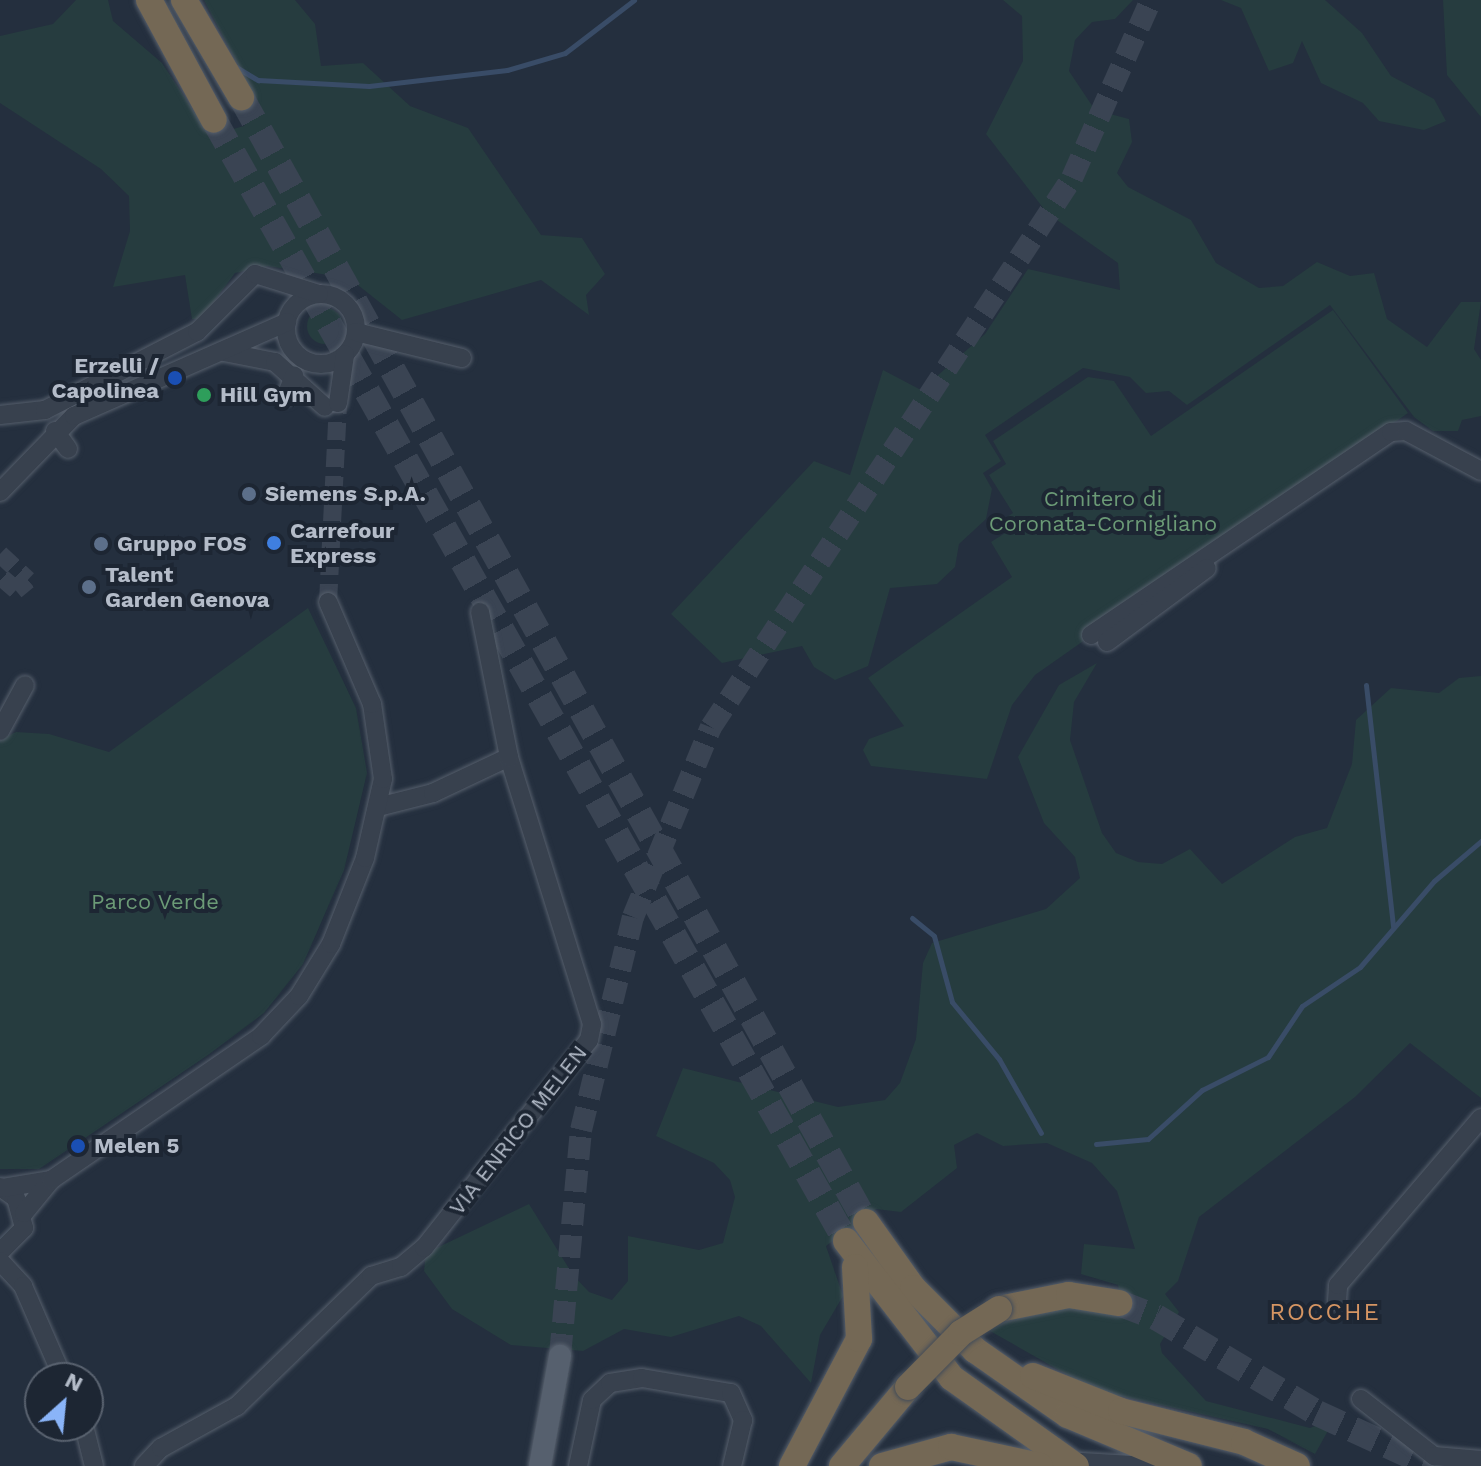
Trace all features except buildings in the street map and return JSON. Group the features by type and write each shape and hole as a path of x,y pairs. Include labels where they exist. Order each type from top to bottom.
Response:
{"highway":[{"path":"149,0 214,120"},
{"path":"184,0 241,97"},
{"path":"866,1222 913,1288 975,1350 1103,1434 1189,1466"},
{"path":"792,1466 859,1339 860,1281 846,1241 879,1294 952,1378 1071,1463"},
{"path":"842,1466 908,1387 961,1333 999,1309 1069,1295 1119,1303"},
{"path":"975,1350 1076,1397 1244,1442 1297,1466"},
{"path":"882,1466 951,1447 1040,1466"}],"main road":[{"path":"540,1466 560,1356"}],"street":[{"path":"0,415 43,414 205,327 251,276 274,277 346,305 356,332 345,355 338,403 316,363 287,331"},
{"path":"274,277 298,302"},
{"path":"287,331 298,302 319,294"},
{"path":"0,492 55,431 74,416 217,352 287,331"},
{"path":"356,332 462,358"},
{"path":"217,352 268,359 294,376 325,407"},
{"path":"316,363 345,355"},
{"path":"286,396 294,376"},
{"path":"55,431 68,449"},
{"path":"1099,638 1391,432 1406,431 1481,471"},
{"path":"56,1362 23,1286 18,1240 24,1213 51,1180 231,1058 285,1012 331,944 378,807 380,738 328,602"},
{"name":"VIA ENRICO MELEN","path":"144,1466 161,1448 237,1406 371,1276 401,1267 424,1248 589,1040 592,1024 509,757 480,612"},
{"path":"0,731 25,685"},
{"path":"378,807 433,793 509,757"},
{"path":"1337,1301 1338,1285 1481,1118"},
{"path":"1,1188 51,1180"},
{"path":"1,1188 24,1213"},
{"path":"0,1252 18,1240"},
{"path":"0,1261 23,1286"},
{"path":"578,1466 592,1400 610,1383 642,1378 731,1393 743,1420 732,1466"},
{"path":"1361,1399 1434,1456 1481,1460"},
{"path":"1103,1434 1150,1466"},
{"path":"88,1442 94,1466"},
{"path":"1071,1463 1150,1466"}],"green space":[{"path":"76,0 108,0 113,21 162,63 199,119 219,133 244,126 260,107 204,0 295,0 315,24 321,66 363,63 410,106 468,128 541,235 582,238 605,274 586,295 589,315 541,280 402,320 349,278 267,266 235,273 201,319 192,319 185,275 113,287 130,231 129,196 101,169 0,103 0,36 53,24"},
{"path":"1003,0 1133,0 1115,19 1092,22 1075,40 1069,71 1095,110 1129,119 1132,142 1117,173 1128,187 1191,220 1216,263 1259,288 1283,286 1317,262 1350,276 1374,273 1387,319 1427,347 1461,302 1481,302 1474,349 1481,360 1481,416 1462,420 1458,431 1433,431 1414,417 1330,305 1187,405 1169,391 1146,393 1130,377 1083,368 985,435 1001,461 983,473 992,489 986,519 959,544 955,567 937,584 890,588 868,666 835,680 814,667 802,646 722,663 671,614 814,461 850,475 883,370 921,390 985,334 1028,269 1120,290 1118,263 1047,213 986,134 1023,61 1022,16"},
{"path":"1221,0 1325,0 1362,33 1391,76 1434,99 1446,121 1424,130 1379,121 1363,103 1321,83 1302,41 1293,63 1269,71 1241,8"},
{"path":"1443,0 1481,0 1481,117 1447,75"},
{"path":"325,308 338,313 343,326 338,339 325,344 312,339 307,326 312,313"},
{"name":"Cimitero di Coronata-Cornigliano","path":"1333,310 1408,413 1035,675 1012,705 987,779 871,766 863,750 869,739 904,726 868,678 1012,577 991,542 1013,528 1007,517 1013,513 989,475 1006,464 993,441 1088,377 1114,381 1151,436"},
{"name":"Parco Verde","path":"308,608 356,708 367,773 344,870 303,964 264,1013 208,1055 39,1169 0,1169 0,740 16,732 49,734 109,752"},
{"path":"1097,663 1074,702 1070,740 1102,833 1116,853 1138,862 1162,864 1190,849 1222,884 1295,837 1327,828 1352,764 1356,720 1391,688 1439,693 1459,678 1481,676 1481,1098 1410,1043 1355,1097 1199,1217 1178,1281 1165,1294 1179,1312 1160,1344 1162,1353 1206,1401 1310,1428 1323,1423 1330,1427 1315,1454 1268,1429 1094,1390 983,1327 1040,1306 1122,1311 1118,1285 1081,1274 1084,1244 1135,1249 1117,1191 1092,1163 1047,1143 1003,1146 977,1133 954,1145 957,1168 901,1212 876,1209 826,1246 843,1296 820,1335 811,1383 761,1326 739,1316 671,1337 624,1329 583,1351 511,1345 452,1309 424,1271 426,1253 529,1204 573,1275 589,1292 612,1300 628,1281 628,1236 699,1250 723,1243 735,1197 730,1180 714,1163 656,1136 683,1068 838,1107 885,1100 900,1083 916,1039 923,963 932,943 1046,909 1080,878 1075,857 1044,823 1018,757 1059,685"}],"waterway":[{"path":"236,67 258,80 369,86 507,70 565,53 634,0"},
{"path":"1366,685 1393,927"},
{"path":"1096,1144 1148,1139 1202,1090 1268,1057 1302,1006 1360,967 1434,881 1481,841"},
{"path":"912,918 934,936 952,1002 999,1059 1041,1133"}],"tunnel":[{"path":"560,1356 581,1130 633,917 711,727 1072,178 1151,0"},
{"path":"241,97 866,1222"},
{"path":"214,120 846,1241"},
{"path":"328,602 338,403"},
{"path":"0,554 28,580 16,590 0,576"},
{"path":"1119,1303 1156,1317 1317,1413 1433,1466"}],"place":[{"name":"Erzelli / Capolinea","path":"175,378"},
{"name":"Hill Gym","path":"204,395"},
{"name":"Siemens S.p.A.","path":"249,494"},
{"name":"Carrefour Express","path":"274,543"},
{"name":"Gruppo FOS","path":"101,544"},
{"name":"Talent Garden Genova","path":"89,587"},
{"name":"Melen 5","path":"78,1146"}],"district":[{"name":"ROCCHE","path":"1325,1313"}]}
